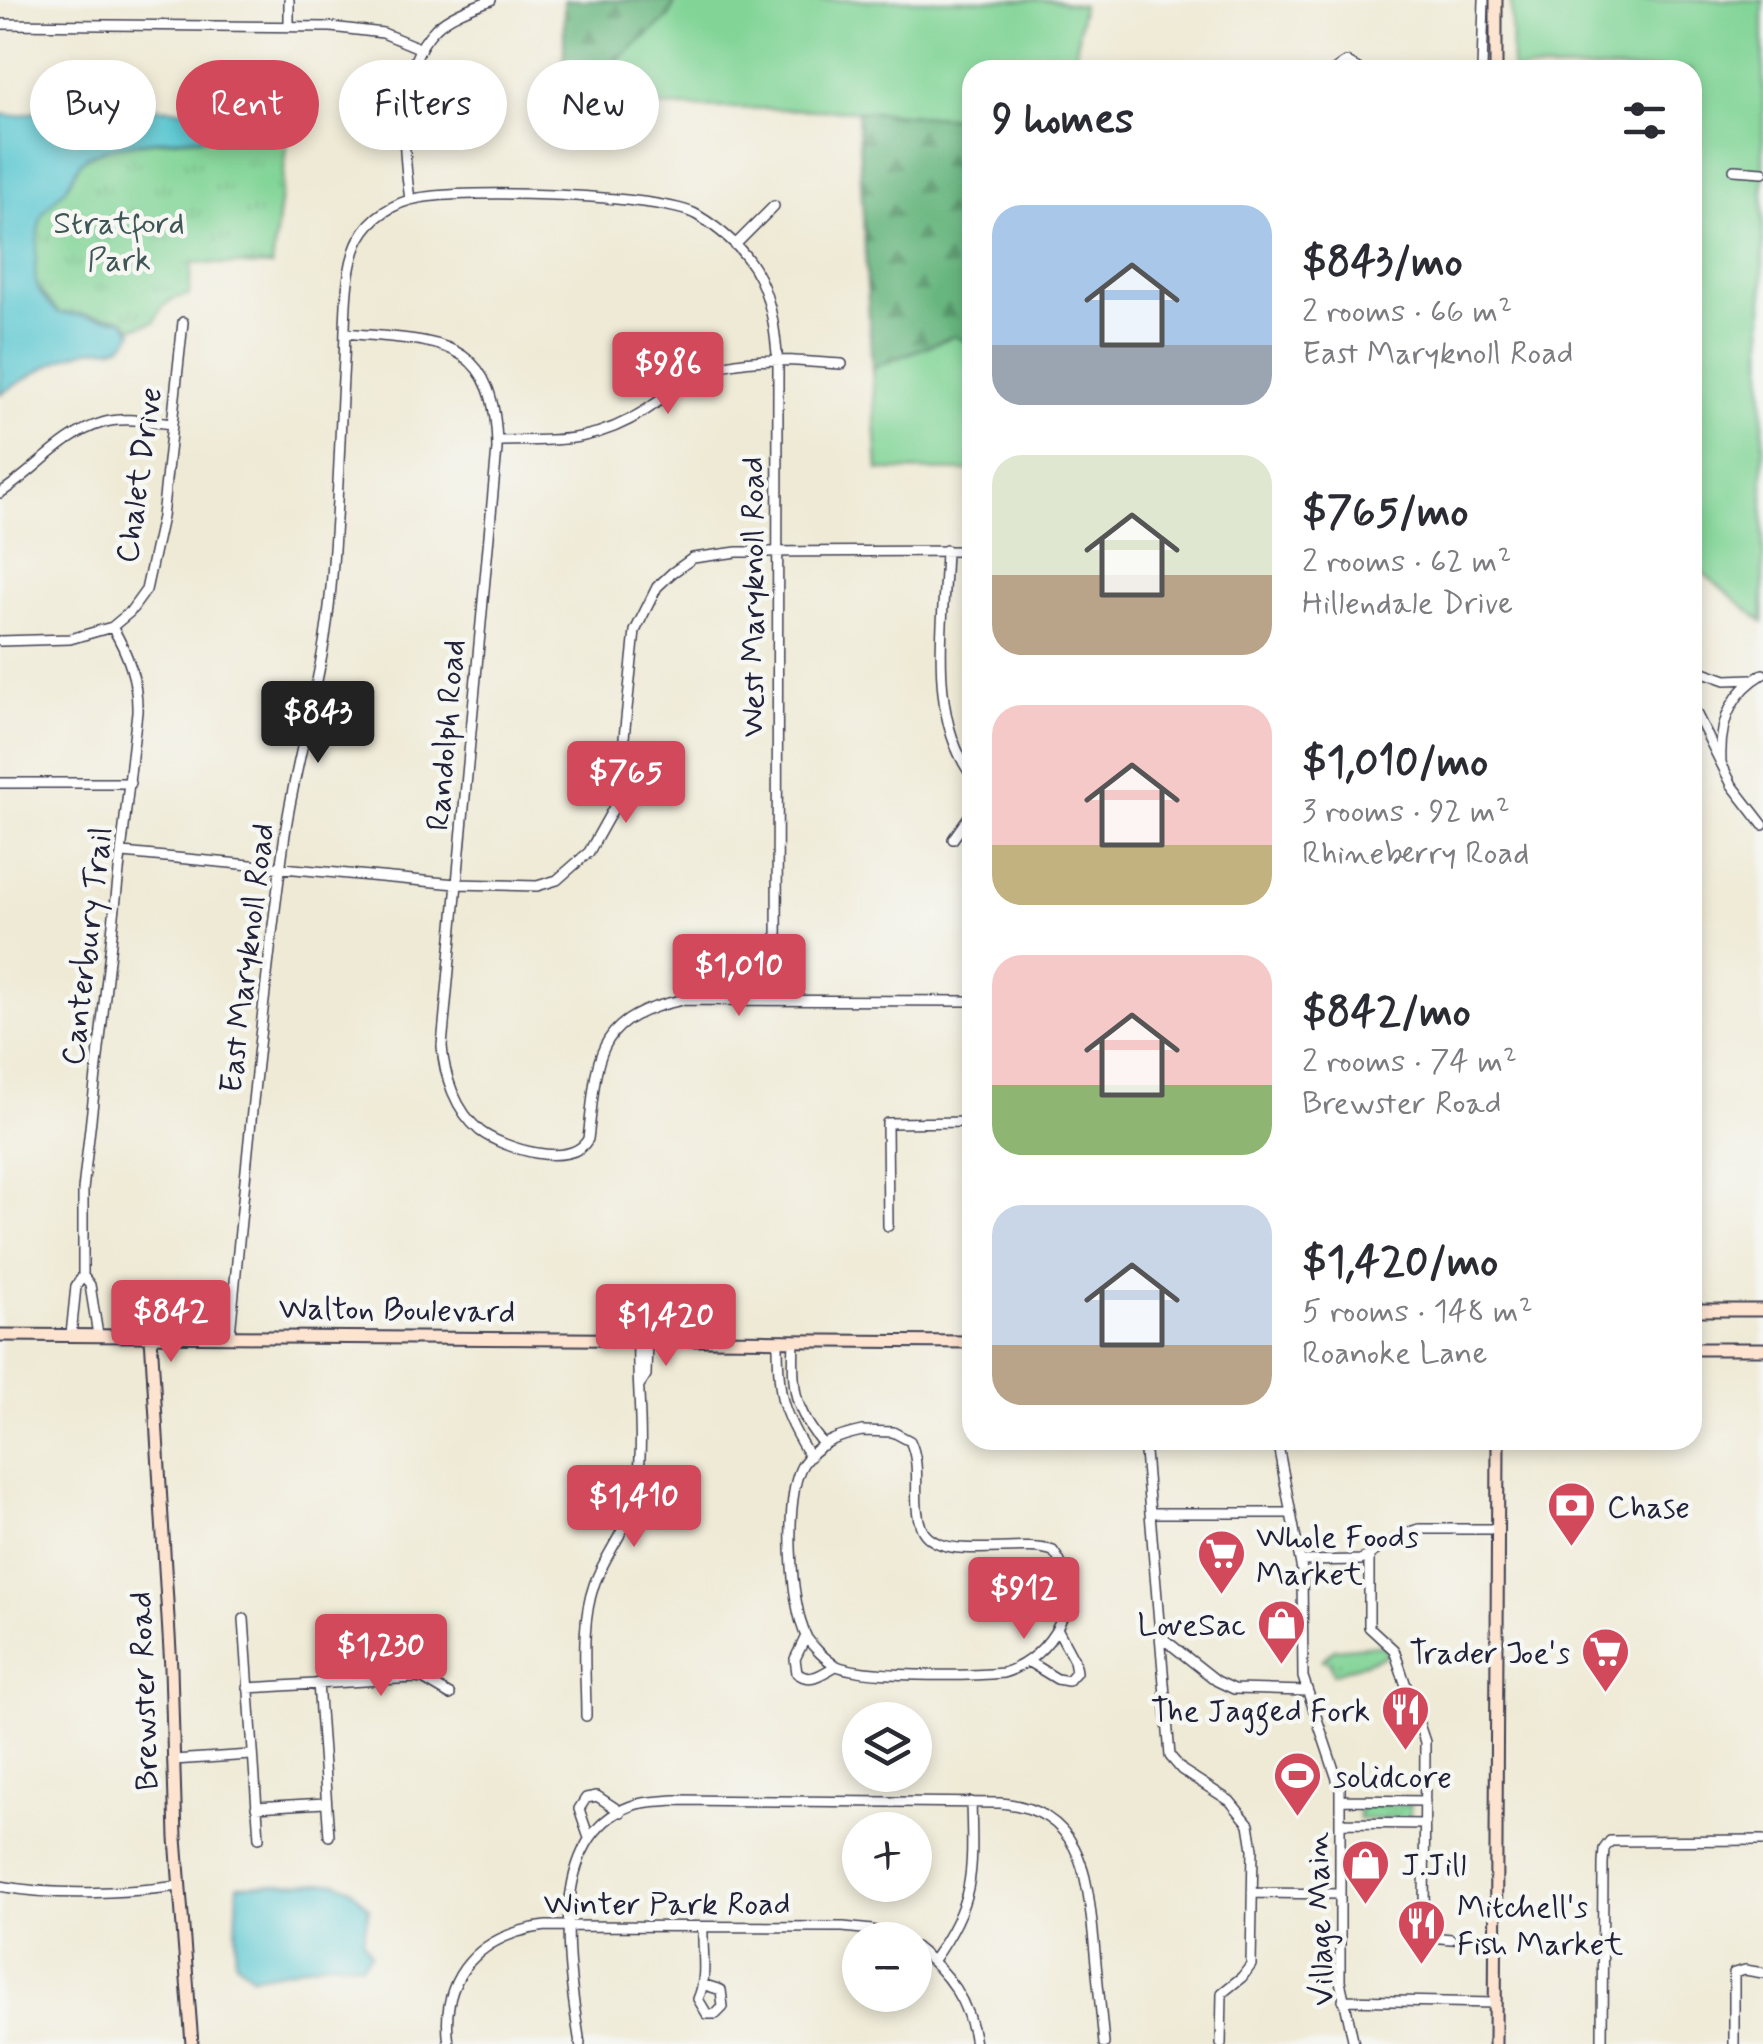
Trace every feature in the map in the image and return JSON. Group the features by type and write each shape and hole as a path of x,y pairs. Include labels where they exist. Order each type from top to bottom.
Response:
{"street":[{"path":"289,0 289,26"},
{"path":"410,200 405,162 406,120 408,91 419,48 437,27 491,0"},
{"path":"1482,60 1484,0"},
{"path":"1496,0 1496,60"},
{"path":"0,24 289,26 383,32 419,48"},
{"path":"1734,170 1763,172"},
{"name":"West Maryknoll Road","path":"410,200 456,193 650,201 695,213 735,244 768,294 777,360 777,1000"},
{"name":"East Maryknoll Road","path":"230,1334 281,867 328,619 347,296 357,242 381,214 410,200"},
{"path":"735,244 774,206"},
{"name":"Chalet Drive","path":"112,627 130,612 146,590 162,517 183,322"},
{"name":"Randolph Road","path":"345,333 441,344 467,356 489,392 497,422 442,1046 443,1064 457,1101 480,1130 507,1146 572,1154 584,1147 588,1139 597,1060 624,1022 648,1007 682,1000 777,1000"},
{"path":"497,441 583,439 622,423 710,370 728,364 777,360 842,364"},
{"path":"0,493 68,441 104,422 172,424"},
{"path":"946,550 944,710 952,744 962,760"},
{"path":"122,853 456,884 537,886 557,880 580,862 613,808 635,632 656,587 692,558 736,552 962,551"},
{"path":"0,641 70,639 112,627"},
{"name":"Canterbury Trail","path":"72,1335 76,1286 83,1276 83,1190 138,696 122,644 112,627"},
{"path":"1702,672 1726,680 1759,676"},
{"path":"1723,770 1720,746 1726,716 1736,696 1759,676"},
{"path":"1702,726 1723,770 1763,826"},
{"path":"0,782 130,783"},
{"path":"953,839 962,826"},
{"path":"777,1000 962,1002"},
{"path":"888,1226 886,1123 962,1122"},
{"name":"Canterbury Trail","path":"83,1276 90,1285 98,1335"},
{"path":"1702,1310 1763,1310"},
{"name":"Walton Boulevard","path":"0,1335 962,1342"},
{"name":"Brewster Road","path":"151,1336 192,2044"},
{"path":"586,1716 587,1609 595,1581 634,1504 641,1437 640,1384 636,1373 643,1340"},
{"path":"778,1341 782,1408 810,1457"},
{"path":"794,1341 794,1392 808,1426 824,1444"},
{"path":"1702,1349 1763,1349"},
{"path":"862,1431 892,1432 910,1441 916,1459 919,1522 935,1544 1027,1546 1053,1552 1061,1562 1066,1588 1058,1630 1041,1654 1020,1668 993,1674 888,1674 836,1666 806,1636 798,1612 790,1514 797,1478 810,1457 824,1444 862,1431"},
{"name":"Village Main","path":"1145,1450 1170,1756 1178,1766 1230,1800 1246,1817 1253,1843 1252,1965 1222,1993 1220,2044"},
{"name":"Village Main","path":"1280,1450 1300,1561 1302,1666 1340,1785 1340,1981 1354,2044"},
{"path":"1495,2044 1498,1450"},
{"path":"1150,1514 1291,1514"},
{"path":"1300,1561 1354,1561 1418,1529 1496,1529"},
{"path":"1369,1555 1369,1627 1394,1650 1426,1748 1424,1927 1430,1938 1451,1940"},
{"path":"244,1619 259,1838"},
{"path":"1029,1662 1057,1679 1068,1681 1076,1672 1074,1660 1058,1630"},
{"path":"806,1636 796,1658 797,1673 814,1678 836,1666"},
{"path":"1160,1636 1217,1681 1234,1689 1307,1691"},
{"path":"248,1688 414,1678 450,1695"},
{"path":"318,1683 328,1836"},
{"path":"173,1760 251,1755"},
{"path":"589,1838 579,1809 586,1798 596,1796 621,1812"},
{"path":"580,2044 571,1985 570,1926 574,1873 582,1846 621,1812 638,1804 675,1800 971,1802 1014,1804 1038,1811 1059,1825 1088,1882 1104,2044"},
{"path":"1341,1800 1424,1801"},
{"path":"971,1802 971,1874 966,1905 957,1927 932,1960 962,1998 975,2044"},
{"path":"256,1807 325,1803"},
{"path":"1340,1823 1424,1824"},
{"path":"1602,2044 1603,1864 1604,1849 1610,1841 1763,1840"},
{"path":"0,1886 26,1891 114,1892 180,1886"},
{"path":"1252,1893 1340,1894"},
{"name":"Winter Park Road","path":"449,2044 450,2000 459,1976 489,1944 516,1930 570,1926 842,1927"},
{"path":"703,1927 705,1985"},
{"path":"1734,2044 1734,1973 1763,1973"},
{"path":"1343,2000 1495,2003"}],"green space":[{"path":"564,0 676,0 669,17 617,60 564,60"},
{"path":"676,0 1050,0 1082,5 1075,60 962,60 962,118 857,111 659,106 659,60 617,60 669,17"},
{"path":"1511,0 1763,0 1763,622 1702,572 1702,60 1512,60"},
{"path":"857,111 962,118 962,339 953,336 872,368"},
{"name":"Stratford Park","path":"176,140 176,150 286,150 272,266 192,263 189,295 167,303 155,322 132,328 115,317 59,313 33,278 39,224 46,205 66,187 82,160 102,150 156,150 156,142"},
{"path":"954,336 962,339 962,471 878,470 872,368"},
{"path":"1378,1645 1388,1655 1333,1674 1329,1662 1322,1660 1334,1649"},
{"path":"1359,1804 1410,1805 1410,1820 1359,1819"}],"water":[{"path":"156,108 176,109 176,140 156,141"},
{"path":"30,113 30,150 106,150 83,160 42,215 36,282 43,297 59,313 123,320 133,332 118,347 63,359 0,394 0,114"},
{"path":"337,1882 351,1889 369,1908 363,1939 371,1953 361,1965 333,1961 252,1977 235,1960 238,1885"}],"place":[{"name":"Chase","path":"1572,1548"},
{"name":"Whole Foods Market","path":"1221,1596"},
{"name":"LoveSac","path":"1281,1666"},
{"name":"Trader Joe's","path":"1605,1694"},
{"name":"The Jagged Fork","path":"1405,1752"},
{"name":"solidcore","path":"1298,1818"},
{"name":"J.Jill","path":"1366,1906"},
{"name":"Mitchell's Fish Market","path":"1422,1966"}]}
